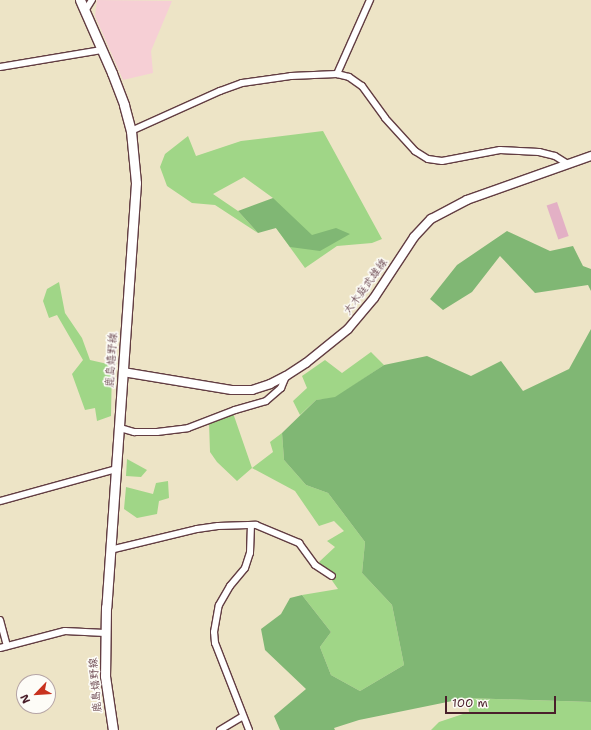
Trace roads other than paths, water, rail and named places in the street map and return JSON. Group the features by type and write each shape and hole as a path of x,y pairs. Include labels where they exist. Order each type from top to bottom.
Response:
{"main road":[{"name":"鹿島嬉野線","path":"80,0 112,73 131,132 136,183 105,633 105,676 113,730"},
{"name":"大木庭武雄線","path":"123,372 232,390 252,390 270,384 286,376 348,329 374,298 414,237 430,219 467,200 591,156"}],"street":[{"path":"85,11 92,0"},
{"path":"337,74 370,0"},
{"path":"0,67 102,50"},
{"path":"131,132 220,91 242,83 291,76 337,74 349,77 362,86 385,118 415,151 428,159 442,161 500,150 539,152 555,156 568,164"},
{"path":"120,428 134,432 157,432 188,428 266,401 281,388 286,376"},
{"path":"0,501 116,469"},
{"path":"110,550 197,529 218,526 256,525 299,543 315,565 332,576"},
{"path":"249,730 242,717 215,643 214,632 219,605 230,586 245,568 250,553 251,526"},
{"path":"0,620 3,647 65,631 105,633"},
{"path":"220,730 242,717"}]}
